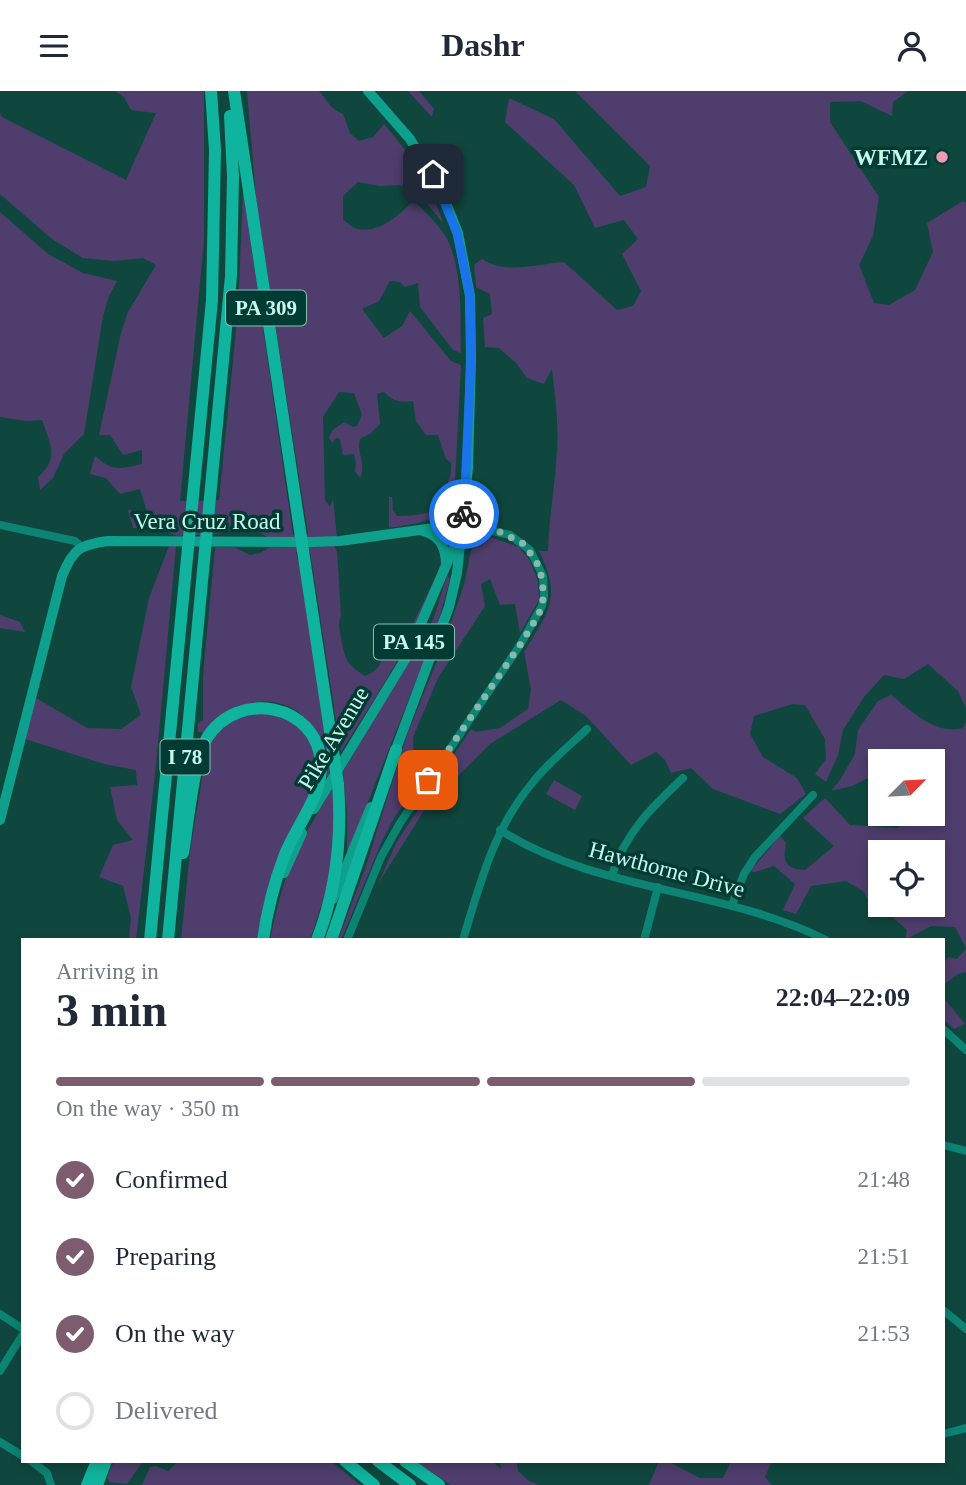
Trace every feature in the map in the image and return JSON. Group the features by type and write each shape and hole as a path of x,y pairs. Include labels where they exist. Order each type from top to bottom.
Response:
{"highway":[{"name":"I 78","path":"150,938 212,300 215,150 211,91"},
{"name":"I 78","path":"168,938 231,276 231,91"},
{"name":"PA 309","path":"231,91 339,796 337,857 318,938"},
{"path":"168,938 202,749 211,733 224,719 257,707 277,709 296,718 311,734 321,761 320,781 281,866 265,938"},
{"path":"332,938 396,750"},
{"path":"87,1485 95,1463"},
{"path":"97,1485 105,1463"},
{"path":"347,1463 374,1485"},
{"path":"381,1463 410,1485"},
{"path":"408,1463 439,1485"}],"main road":[{"name":"Pike Avenue","path":"368,91 409,138 433,174 450,213 463,254 470,296 468,468 457,573 449,607 396,750"},
{"name":"Pike Avenue","path":"266,938 286,867 324,793 406,658 463,524"},
{"name":"Vera Cruz Road","path":"80,546 108,541 339,541 463,524"},
{"path":"417,531 431,533 440,540 445,551 446,569"},
{"path":"0,820 62,576 70,556 80,546"},
{"name":"PA 145","path":"322,927 396,750"}],"street":[{"path":"348,938 381,857 395,831 520,645 542,606 543,576 530,550 510,535 463,524"},
{"name":"Vera Cruz Road","path":"0,525 75,541 80,546"},
{"path":"464,938 483,871 500,830 537,777 587,729"},
{"path":"612,875 621,850 638,823 683,778"},
{"path":"732,905 744,874 755,857 813,795"},
{"name":"Hawthorne Drive","path":"500,830 559,860 732,905 791,924 822,938"},
{"path":"645,938 658,887"},
{"path":"945,1031 966,1050"},
{"path":"945,1146 966,1151"},
{"path":"945,1312 966,1329"},
{"path":"0,1314 21,1330"},
{"path":"0,1371 21,1334"},
{"path":"945,1433 966,1428"},
{"path":"0,1442 21,1455"},
{"path":"34,1463 47,1473 51,1485"}],"shaded area":[{"path":"115,91 204,91 204,239 180,501 219,500 238,311 243,190 293,535 308,534 257,208 247,91 319,91 332,107 343,114 350,133 359,141 373,137 384,124 419,171 433,196 443,223 414,188 358,182 343,196 343,220 357,229 374,229 389,222 414,200 442,231 449,243 457,269 461,353 453,350 420,307 418,283 405,287 400,282 390,281 379,301 362,309 384,338 402,326 410,311 451,361 461,365 454,500 441,513 425,521 389,528 389,497 392,497 393,510 397,516 433,511 446,496 451,463 446,459 438,435 426,435 416,421 413,401 397,401 384,392 377,394 380,424 360,439 360,478 355,471 354,454 343,455 340,439 336,438 332,443 329,437 333,430 344,422 353,427 357,426 362,415 354,393 339,392 323,417 325,500 330,507 333,500 337,537 267,537 254,529 241,528 217,534 177,536 160,529 133,528 128,510 147,512 140,489 120,494 106,478 90,474 95,456 107,465 117,468 142,464 142,450 123,455 110,435 99,435 128,312 156,265 143,258 114,261 83,258 52,239 0,194 0,113 2,117 126,180 156,113 131,110 124,97"},
{"path":"408,91 419,91 434,109 432,117"},
{"path":"575,91 908,91 893,102 892,116 861,101 830,102 830,122 879,197 873,236 859,265 874,303 889,305 915,290 933,252 927,223 963,201 966,203 966,708 958,691 928,664 904,679 884,675 864,697 843,730 838,755 826,782 815,774 826,759 825,739 805,705 792,704 754,716 750,734 763,757 797,778 806,794 780,814 713,789 691,768 671,773 665,760 656,752 631,765 586,716 561,700 490,744 425,809 378,884 396,843 471,729 476,732 500,728 528,709 531,690 524,652 550,604 550,581 539,551 548,551 557,452 552,369 544,384 527,378 516,363 499,348 485,347 483,318 492,314 490,294 476,287 474,265 482,259 491,264 511,268 564,262 617,310 633,306 641,291 622,254 638,239 624,220 595,228 574,185 505,122 509,98 554,119 620,196 646,187 650,166"},
{"path":"0,212 48,254 83,273 117,281 103,316 84,434 64,454 53,478 40,490 38,477 51,457 50,444 42,420 26,421 0,417"},
{"path":"490,537 519,547 529,559 538,581 539,600 520,633 515,604 500,605 490,579 481,584 485,606 438,678 413,737 414,758 418,765 431,753 437,758 394,818 342,938 339,938 366,866 408,732 440,654 464,585 475,544"},
{"path":"169,546 176,546 156,765 136,938 129,938 131,918 123,886 99,877 113,845 133,840 117,820 110,787 137,785 136,770 104,764 25,739 36,698 87,728 121,729 141,715 131,687 149,598"},
{"path":"334,546 337,551 341,616 339,628 350,665 365,676 375,670 380,663 377,644 381,636 390,638 396,650 396,659 437,573 433,590 404,650 341,752 310,551 296,552 323,715 335,810 334,844 327,888 311,938 270,938 290,866 327,796 327,769 315,731 304,717 290,707 275,702 243,705 215,722 204,735 198,732 198,724 203,720 203,676 215,547 234,547 250,555 270,547"},
{"path":"447,576 450,579 435,633 347,855 343,772 433,620"},
{"path":"0,615 20,622 25,632 0,628"},
{"path":"891,695 934,725 953,729 963,728 966,722 966,948 955,927 931,926 905,938 907,930 892,917 945,917 945,840 868,840 868,900 863,891 846,881 811,886 796,914 783,910 795,884 774,866 750,871 780,836 786,843 785,860 793,868 805,870 834,846 803,818 825,798 850,825 898,828 945,826 945,749 868,749 868,778 852,786 831,791 855,754 858,730 878,701"},
{"path":"266,712 296,724 312,745 316,765 312,788 283,847 257,938 181,938 190,852 206,755 214,736 231,720"},
{"path":"554,780 582,796 575,810 546,794"},
{"path":"966,949 966,972 945,984 945,961 948,957 957,959"},
{"path":"945,999 965,1024 954,1029 945,1021"},
{"path":"113,1463 142,1463 127,1484 109,1482 107,1478"},
{"path":"176,1463 333,1463 360,1485 142,1485 150,1467 156,1466 168,1471"},
{"path":"418,1463 494,1463 501,1469 500,1463 517,1463 518,1471 529,1481 539,1485 451,1485"},
{"path":"658,1463 671,1463 700,1478 723,1478 730,1463 771,1463 765,1477 772,1485 649,1485"}],"way so far":[{"path":"428,780 520,645 539,614 544,596 543,576 530,550 510,535 463,524 464,514"}],"place":[{"name":"WFMZ","path":"942,157"}],"route":[{"path":"433,174 457,233 470,296 468,468 464,514"}]}
